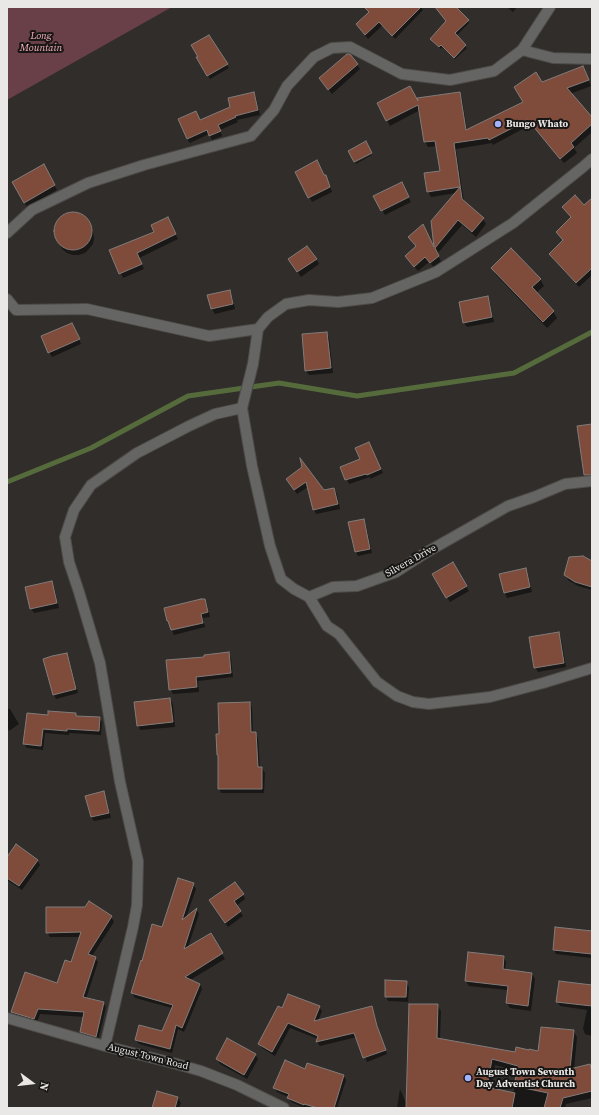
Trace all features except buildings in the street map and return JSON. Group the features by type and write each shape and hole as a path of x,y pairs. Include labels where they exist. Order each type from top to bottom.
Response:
{"street":[{"path":"7,233 32,210 88,183 144,165 251,136 274,110 287,86 314,57 332,48 350,47 402,74 450,80 494,71 522,50 550,7"},
{"path":"522,50 553,58 592,59"},
{"path":"592,159 513,223 436,272 372,298 338,302 309,300 286,304 268,317 258,329 253,364 242,408 252,466 270,546 281,579 294,589 309,597 327,626 339,634 377,682 397,696 413,702 429,704 490,697 543,684 592,668"},
{"path":"7,299 16,310 86,308 209,336 258,329"},
{"path":"105,1046 137,905 138,861 120,782 100,663 69,562 65,537 74,510 91,485 137,453 189,426 215,414 242,408"},
{"name":"Silvera Drive","path":"309,597 333,587 357,586 396,572 427,552 508,506 565,484 592,481"},
{"name":"August Town Road","path":"7,1018 201,1071 237,1085 284,1108"}],"green space":[{"name":"Long Mountain","path":"7,7 172,7 7,100"}],"waterway":[{"path":"7,482 91,448 188,396 279,383 357,396 514,373 592,332"}],"place":[{"name":"Bungo Whato","path":"498,124"},
{"name":"August Town Seventh Day Adventist Church","path":"468,1078"}]}
